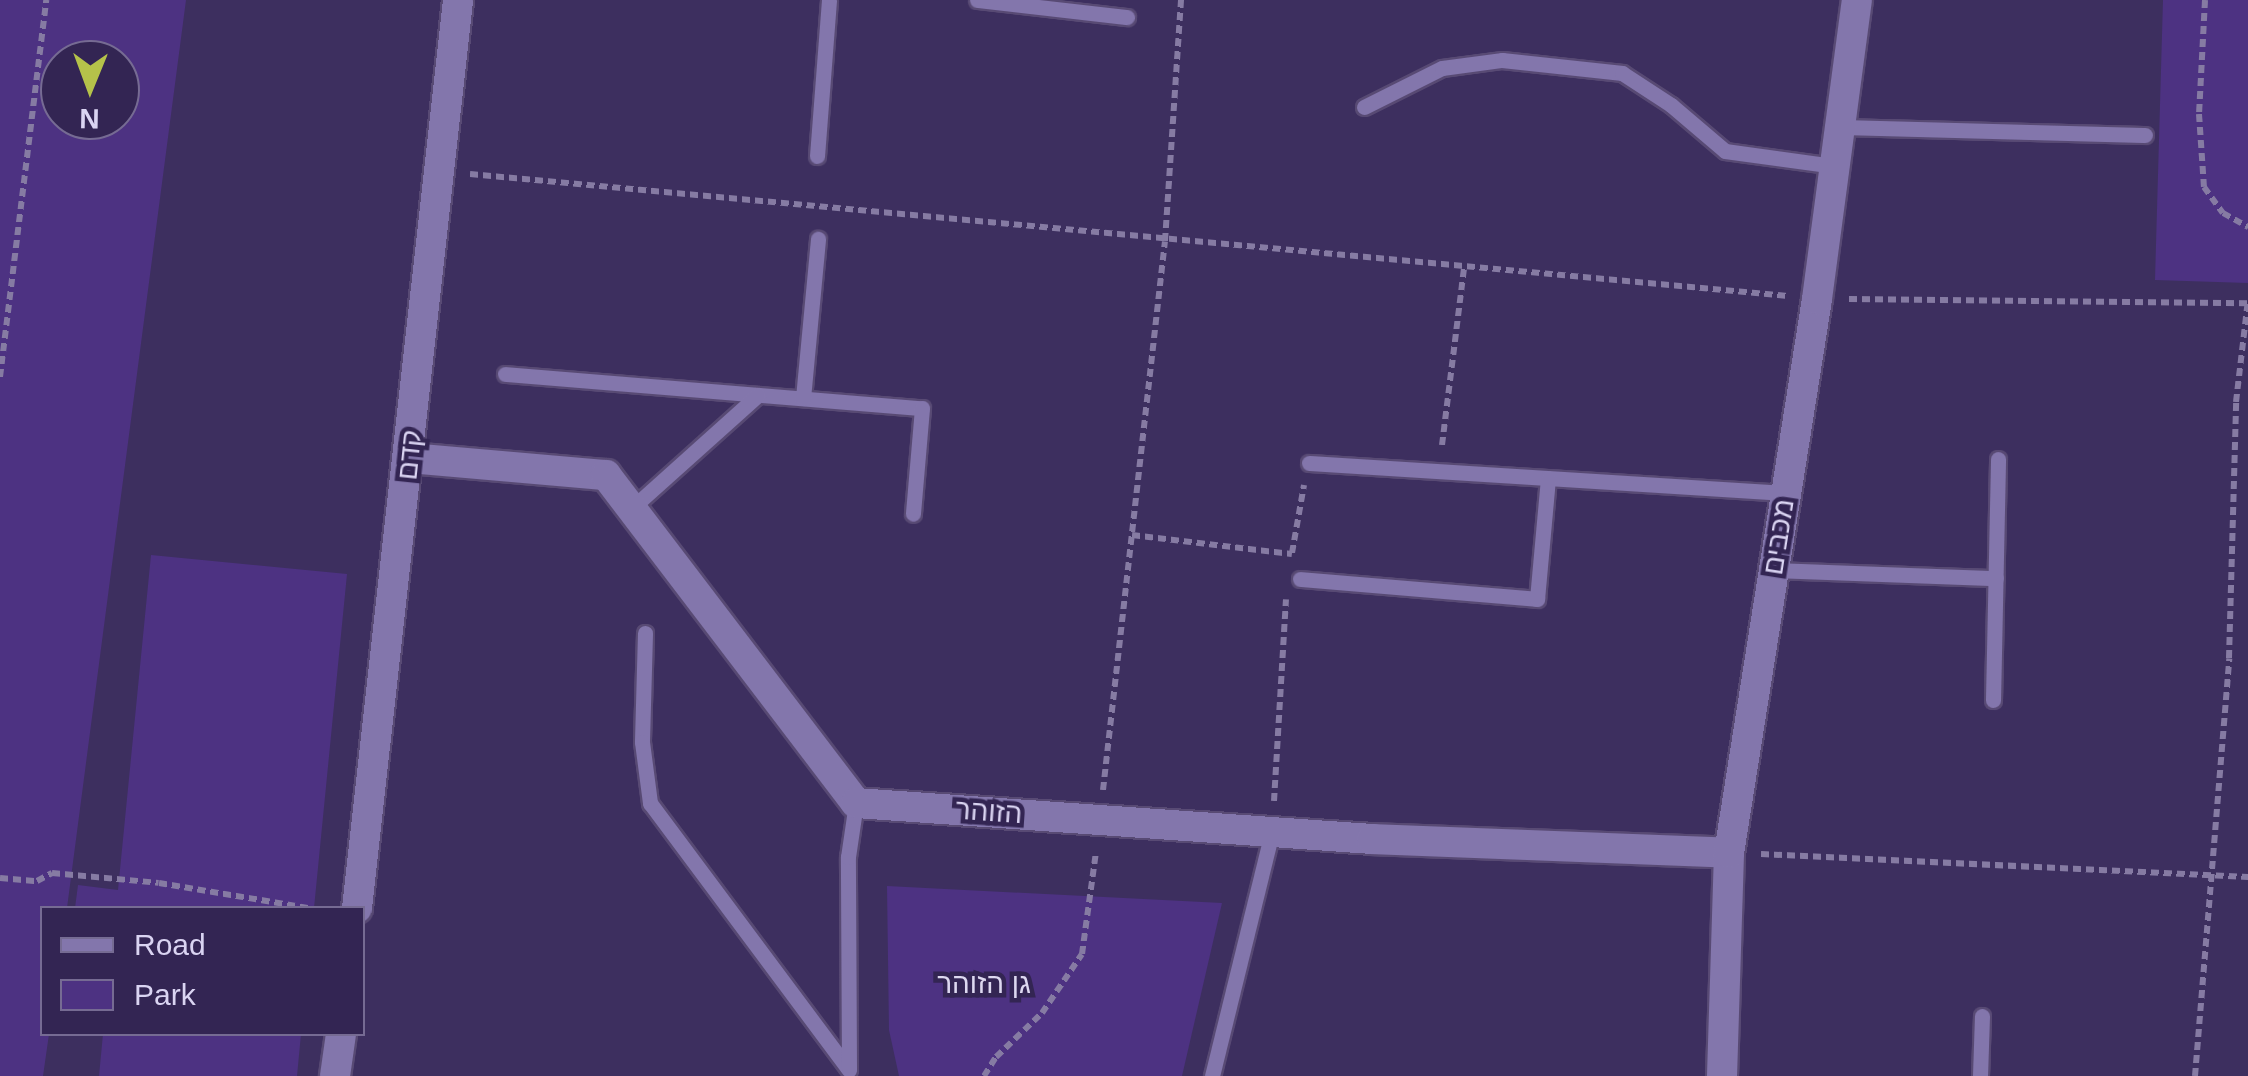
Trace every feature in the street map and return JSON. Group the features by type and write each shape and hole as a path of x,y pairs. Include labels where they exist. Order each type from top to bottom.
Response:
{"street":[{"name":"קדם","path":"357,906 458,0"},
{"name":"מכבים","path":"1722,1076 1730,852 1817,299 1857,0"},
{"path":"410,458 606,475 856,803"},
{"name":"הזוהר","path":"856,803 1272,832 1730,852"},
{"path":"335,1076 341,1036"}],"lane":[{"path":"816,156 829,0"},
{"path":"977,0 1127,17"},
{"path":"1364,107 1442,68 1502,60 1622,73 1672,104 1725,151 1835,166"},
{"path":"1840,128 2145,135"},
{"path":"803,398 818,239"},
{"path":"505,374 922,408 914,514"},
{"path":"632,508 758,395"},
{"path":"1994,700 1998,459"},
{"path":"1309,462 1786,493"},
{"path":"1294,580 1537,599 1548,478"},
{"path":"1774,570 1996,578"},
{"path":"645,633 642,742 650,803 850,1073"},
{"path":"850,1073 848,857 856,803"},
{"path":"1212,1076 1272,832"},
{"path":"1980,1076 1982,1016"}],"path":[{"path":"0,377 46,0"},
{"path":"984,1076 996,1056 1042,1013 1082,954 1165,240 1181,0"},
{"path":"2205,0 2199,114 2204,187 2223,213 2248,227"},
{"path":"440,171 1817,299 2248,302 2236,402 2229,658 2196,1076"},
{"path":"1426,445 1445,445 1464,268"},
{"path":"1272,832 1294,580 1292,553 1309,462"},
{"path":"1132,536 1292,553"},
{"path":"1730,852 2248,877"},
{"path":"0,878 37,881 52,873 159,883 297,906"}],"green space":[{"path":"0,0 186,0 67,906 40,906 40,1036 49,1036 43,1076 0,1076"},
{"path":"2163,0 2248,0 2248,283 2155,280"},
{"path":"151,555 347,574 314,906 75,906 78,885 118,890"},
{"name":"גן הזוהר","path":"887,886 1222,903 1182,1076 899,1076 889,1030"},
{"path":"103,1036 301,1036 297,1076 99,1076"}]}
